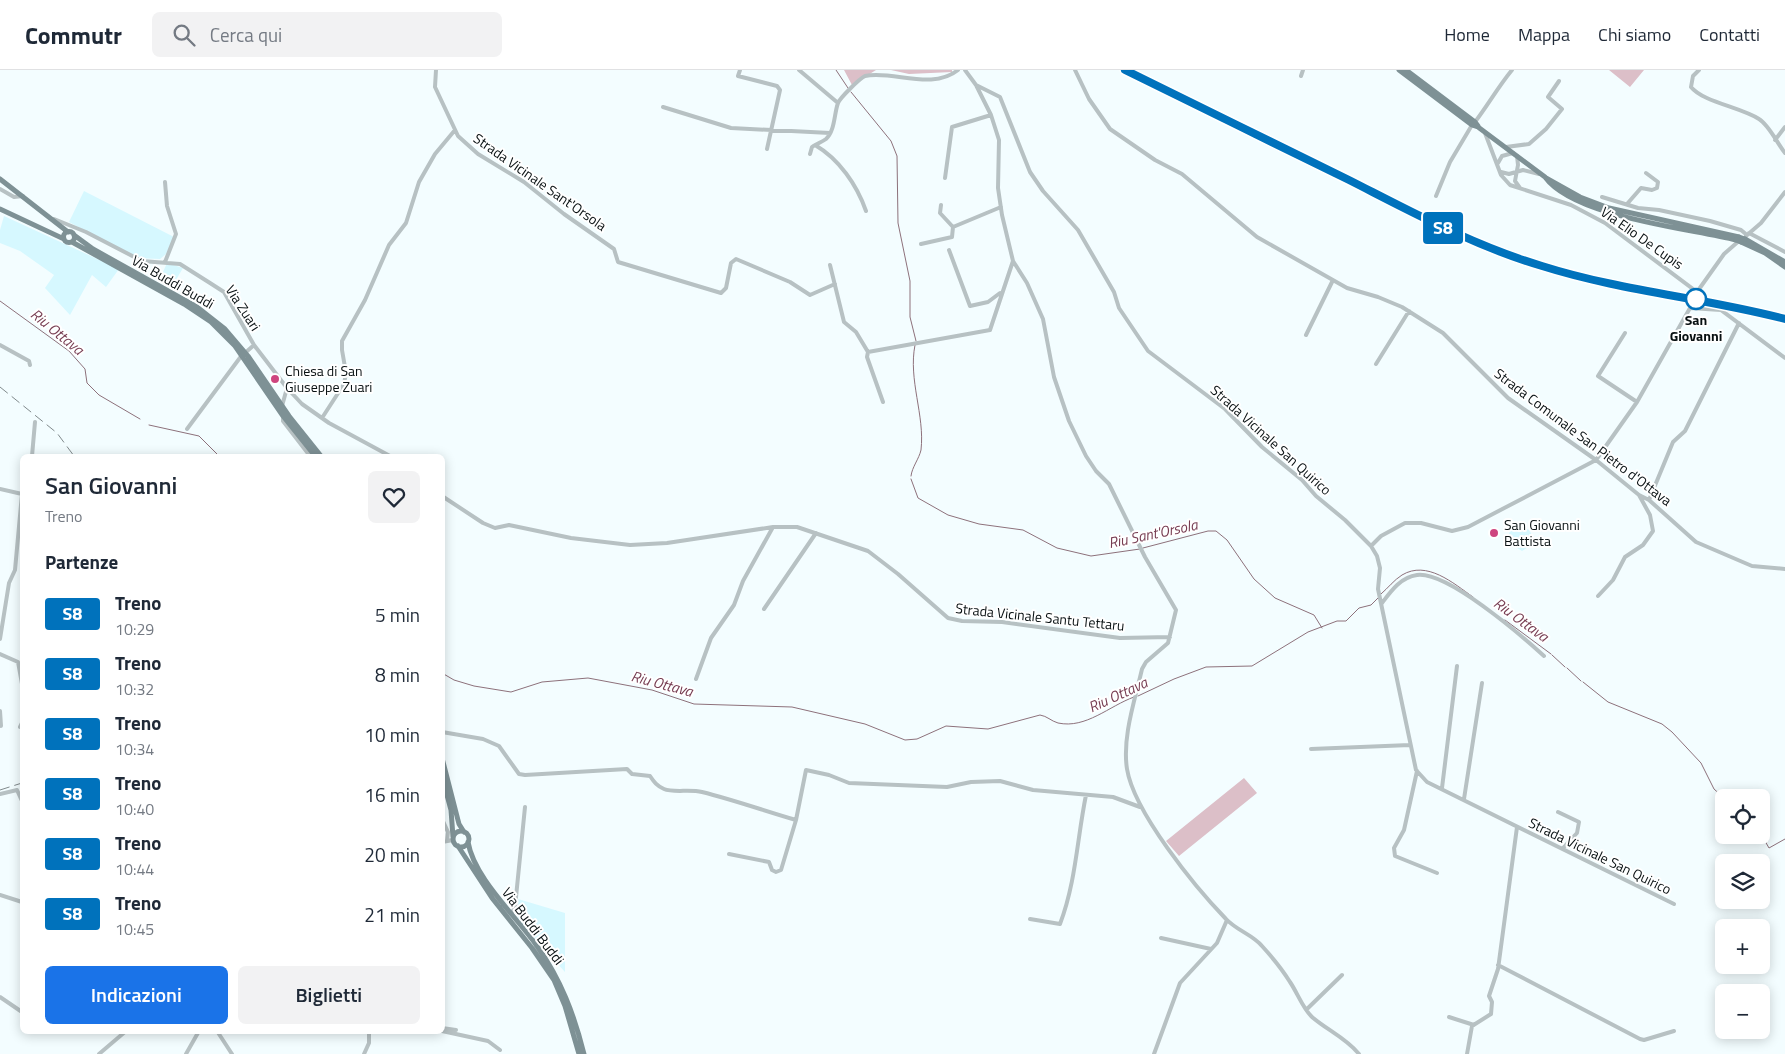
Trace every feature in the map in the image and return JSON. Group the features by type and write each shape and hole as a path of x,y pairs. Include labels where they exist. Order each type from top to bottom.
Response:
{"main road":[{"path":"1399,70 1475,124"},
{"path":"1406,70 1543,176 1580,197 1609,208 1743,238 1785,262"},
{"path":"0,179 74,235 72,242 67,242 0,209"},
{"path":"64,239 65,234 68,232"},
{"name":"Via Buddi Buddi","path":"74,235 92,249 198,307 226,329 283,418 313,454"},
{"path":"1743,238 1785,267"},
{"name":"Via Buddi Buddi","path":"72,242 199,314 222,333 243,354 319,454"},
{"path":"445,770 459,824 468,836 468,842 465,846 458,846 449,840"},
{"path":"445,787 451,810 449,840"},
{"path":"449,840 456,833 464,832"},
{"name":"Via Buddi Buddi","path":"468,842 476,863 558,978 570,1004 584,1054"},
{"name":"Via Buddi Buddi","path":"458,846 492,898 532,948 554,980 565,1006 579,1054"}],"street":[{"name":"Strada Vicinale Sant'Orsola","path":"436,70 435,87 458,136 478,154 524,182 564,214 614,249 618,262 721,292 726,288 731,263 736,259 790,282 810,295 835,284"},
{"path":"740,70 738,76 777,86 780,90 767,149"},
{"path":"799,70 838,103"},
{"path":"810,154 815,145 826,139 830,133 838,103 842,97 864,76 876,71 893,70 939,76 958,70"},
{"path":"964,70 976,85 991,115 999,140 998,188 1013,261 1027,283 1043,319 1054,377 1068,421 1086,456 1096,471 1109,484 1145,557 1176,610 1168,643 1146,662 1134,704 1127,750 1127,768 1140,807 1185,870 1227,920 1260,943 1290,981 1310,1015 1339,1035 1359,1054"},
{"name":"Strada Comunale San Pietro d'Ottava","path":"1075,70 1089,99 1110,129 1155,160 1182,174 1256,236 1352,290 1378,297 1409,311 1443,333 1508,398 1596,460 1639,495 1649,500 1696,542 1752,566 1785,569"},
{"path":"1301,76 1303,70"},
{"path":"1436,196 1450,162 1486,107 1490,97 1512,70"},
{"path":"1700,70 1693,76 1691,87 1696,93 1706,99 1728,104 1761,120 1785,153"},
{"path":"1505,147 1529,144 1546,129 1562,109 1548,97 1559,81"},
{"name":"Strada Vicinale San Quirico","path":"976,85 1000,97 1030,172 1043,191 1078,230 1114,292 1119,308 1148,351 1225,409 1262,447 1302,480 1316,496 1345,520 1371,546 1377,556 1380,568 1380,598 1417,772 1427,782 1674,904"},
{"path":"663,107 731,128 771,128 830,133"},
{"path":"945,178 952,127 991,115"},
{"path":"1775,140 1785,127"},
{"name":"Strada Vicinale Sant'Orsola","path":"322,418 344,384 346,373 342,341 365,300 389,246 406,223 420,182 435,154 455,130"},
{"name":"Via Elio De Cupis","path":"1484,131 1500,170 1510,185 1571,205 1604,223 1785,358"},
{"path":"815,145 828,152 857,188 866,211"},
{"path":"1498,163 1503,155 1515,155 1518,166 1515,172 1515,181 1522,189"},
{"path":"1500,170 1507,174 1523,170 1543,176"},
{"path":"1627,204 1641,188 1652,190 1657,188 1658,182 1646,173"},
{"path":"165,182 167,206 176,234 165,262"},
{"path":"0,189 14,197 23,196"},
{"path":"1697,292 1724,254 1761,223 1785,192"},
{"path":"1602,197 1638,208 1659,210 1741,230 1743,238"},
{"path":"921,244 952,237 953,227 940,212 941,205"},
{"path":"953,227 1001,206"},
{"name":"Via Zuari","path":"54,219 86,232 142,261 180,264 224,292 254,345 287,388"},
{"path":"1743,238 1785,252"},
{"path":"949,250 970,306 988,302 1001,292"},
{"path":"868,352 990,330 1001,292 1013,261"},
{"path":"830,265 844,322 856,332 868,352 867,357 883,402"},
{"path":"1306,335 1333,280"},
{"path":"1371,546 1381,536 1405,523 1421,522 1452,531 1468,526 1596,460 1636,402 1690,308 1721,310"},
{"path":"1376,364 1409,311"},
{"path":"1649,500 1673,442 1685,431 1739,323"},
{"path":"1625,333 1598,376 1636,402"},
{"path":"0,345 30,361 30,364"},
{"path":"187,429 243,354 254,345"},
{"path":"287,388 302,404 322,418 358,441 386,454"},
{"path":"282,406 287,388"},
{"path":"283,418 309,454"},
{"path":"32,454 35,422"},
{"path":"0,489 20,494"},
{"path":"1598,596 1613,580 1625,557 1643,545 1653,531 1650,515 1639,495"},
{"name":"Strada Vicinale Santu Tettaru","path":"445,498 483,523 495,528 509,525 571,538 630,545 667,542 773,527 797,527 868,551 898,574 948,618 962,621 1002,622 1120,638 1170,637"},
{"path":"0,639 9,583 16,570 20,519"},
{"path":"696,679 711,638 734,605 743,581 773,527"},
{"path":"764,610 816,533"},
{"path":"1380,598 1406,579 1415,575 1425,575 1444,580 1529,642 1544,656"},
{"path":"0,654 18,662 20,673"},
{"path":"1442,788 1456,666"},
{"path":"1464,799 1482,683"},
{"path":"0,711 1,726"},
{"path":"445,733 482,739 499,746 520,774 524,775 627,769 632,774 650,776 656,784 665,790 685,789 704,792 796,820"},
{"path":"1311,749 1410,745"},
{"path":"729,854 769,862 772,870 776,872 781,870 796,820 806,770 829,775 849,783 947,787 971,782 1000,781 1033,790 1123,799 1140,807"},
{"path":"1417,772 1404,830 1394,848 1395,856 1437,874"},
{"path":"0,794 17,790 20,797"},
{"path":"1030,919 1060,924 1071,890 1086,795"},
{"path":"511,914 515,907 524,807"},
{"path":"1558,812 1579,822 1577,833 1563,848"},
{"path":"445,826 449,840"},
{"name":"Strada Vicinale San Quirico","path":"1473,1026 1491,1014 1492,1002 1489,996 1498,965 1517,827"},
{"path":"0,895 20,901"},
{"path":"1156,1054 1180,983 1211,950 1221,936 1227,920"},
{"path":"1161,938 1211,950"},
{"path":"1498,965 1640,1039 1644,1040 1674,1031"},
{"path":"1307,1008 1342,975"},
{"path":"0,997 20,1011"},
{"path":"1449,1017 1473,1026 1467,1054"},
{"path":"445,1030 456,1030"},
{"path":"445,1031 488,1041 500,1050"},
{"path":"99,1054 122,1034"},
{"path":"186,1054 197,1034"},
{"path":"219,1034 232,1054"},
{"path":"364,1054 369,1043 369,1034"}],"shaded area":[{"path":"844,70 876,70 852,85"},
{"path":"891,70 952,70 952,72 909,74"},
{"path":"1609,70 1644,70 1630,87"},
{"path":"84,191 174,237 166,254 160,259 136,258 69,222"},
{"path":"4,216 119,269 106,287 92,275 70,315 45,288 54,275 20,251 0,243 0,230"},
{"path":"167,263 183,268 171,288 159,281"},
{"path":"1514,522 1529,530 1536,542 1522,551 1506,541"},
{"path":"1244,778 1257,793 1179,856 1166,841"},
{"path":"518,899 565,913 565,972 518,920"}],"waterway":[{"name":"Riu Sant'Orsola","path":"836,70 848,88"},
{"name":"Riu Sant'Orsola","path":"851,92 891,141 897,156 898,223 910,281 910,317 916,341"},
{"name":"Riu Ottava","path":"0,301 69,351 85,369 87,383 99,395 140,419"},
{"name":"Riu Sant'Orsola","path":"911,476 921,450 922,437 913,358 915,345"},
{"name":"Riu Ottava","path":"149,425 199,436 217,454"},
{"name":"Riu Sant'Orsola","path":"911,479 918,498 948,515 979,524 1023,530 1057,548 1091,556 1140,549"},
{"name":"Riu Sant'Orsola","path":"1143,548 1208,531 1216,531 1227,540 1254,579 1275,598 1314,615 1322,628"},
{"name":"Riu Ottava","path":"1381,594 1402,575 1411,571 1421,570 1439,575 1473,597"},
{"name":"Riu Ottava","path":"1138,696 1174,679 1206,667 1252,666 1308,632 1337,621 1346,621 1359,608 1371,605 1379,597"},
{"name":"Riu Ottava","path":"1505,620 1551,654"},
{"name":"Riu Ottava","path":"1552,655 1565,667"},
{"name":"Riu Ottava","path":"1567,668 1581,681"},
{"name":"Riu Ottava","path":"445,675 454,680 474,686 511,692 542,682 588,678 652,690 694,704 792,707 865,724 905,740 917,739 946,726 988,729 1040,715 1058,723 1078,723 1097,716 1134,697"},
{"name":"Riu Ottava","path":"1583,682 1608,702 1662,724 1672,732 1701,763 1715,790"},
{"name":"Riu Ottava","path":"1767,844 1769,848 1785,839"}],"railway":[{"path":"1125,70 1422,217 1493,249 1572,275 1785,319"},
{"path":"0,387 57,433 73,454"},
{"path":"0,790 20,784"}],"train":[{"name":"S8","path":"1125,70 1444,228 1503,253 1542,266 1606,283 1711,302 1785,319"}],"place":[{"name":"San Giovanni","path":"1696,299"},
{"name":"Chiesa di San Giuseppe Zuari","path":"275,379"},
{"name":"San Giovanni Battista","path":"1494,533"}]}
